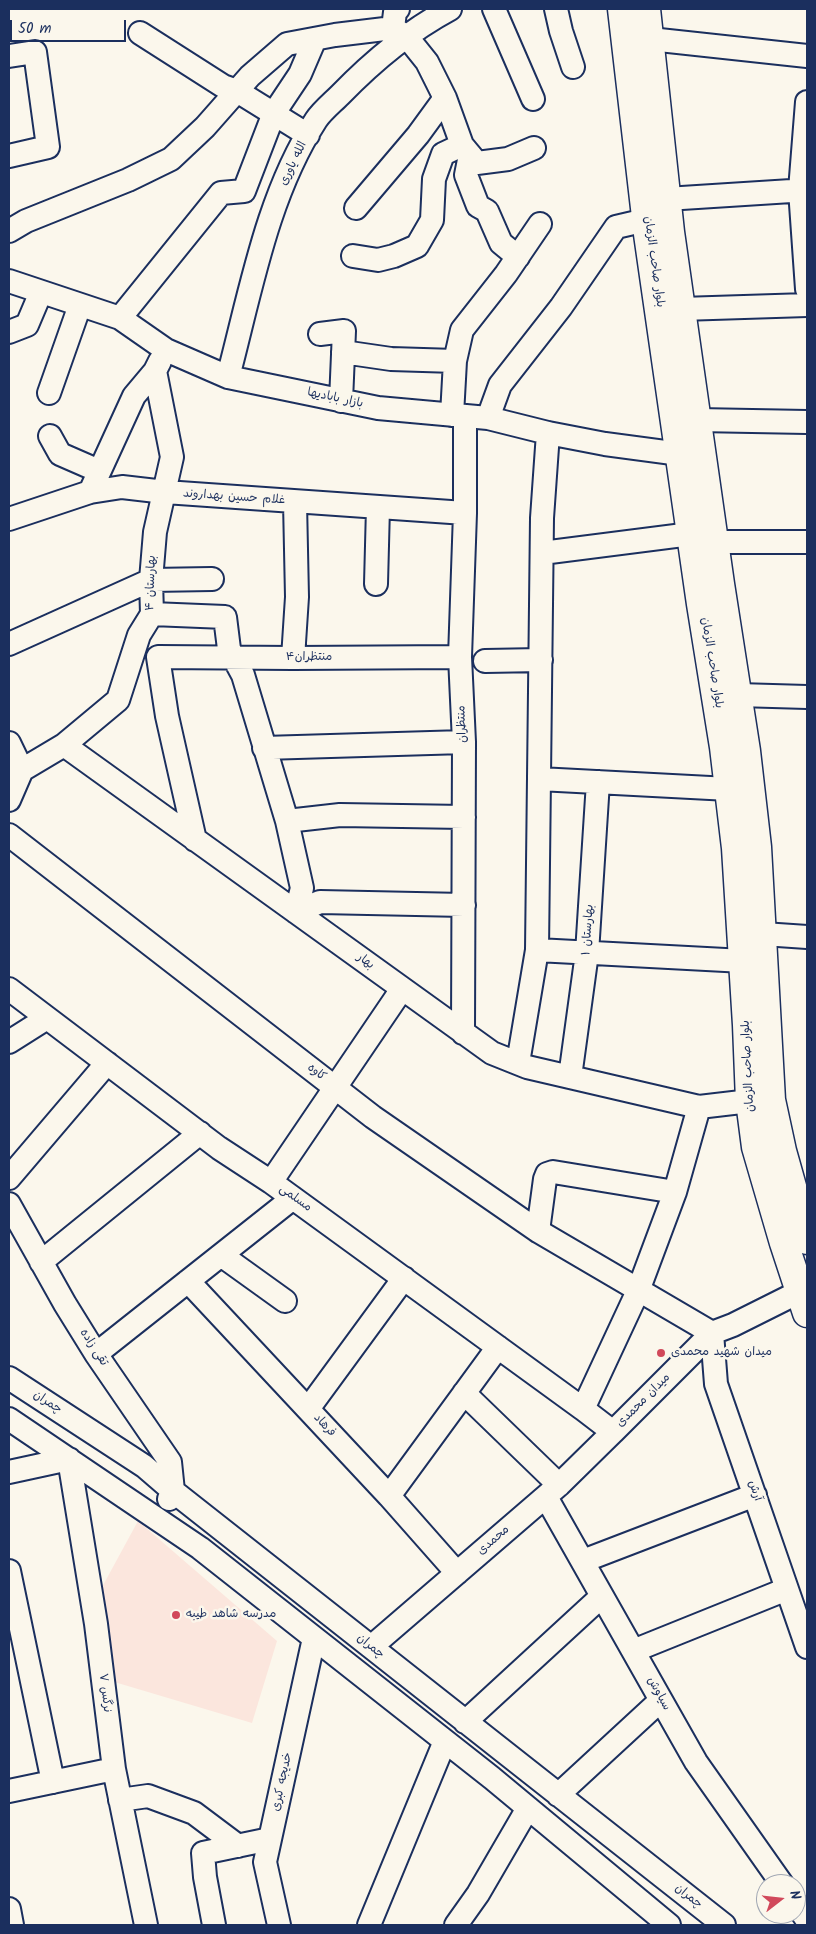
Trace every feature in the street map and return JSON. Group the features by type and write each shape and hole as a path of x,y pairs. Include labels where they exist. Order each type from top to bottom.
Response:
{"main road":[{"name":"بلوار صاحب الزمان","path":"622,9 646,220 690,452 703,538 736,848 744,960 750,1102 756,1147 805,1298"},
{"name":"بلوار صاحب الزمان","path":"646,9 666,199 697,420 690,452"},
{"name":"بلوار صاحب الزمان","path":"703,538 738,695 746,751 756,837 763,934 771,1100 782,1151 807,1235"}],"street":[{"name":"الله یاوری","path":"228,377 266,235 287,172 317,118 368,66 399,25 432,19 450,9"},
{"path":"494,9 533,99"},
{"path":"556,9 573,67"},
{"path":"9,231 26,220 128,180 172,159 205,127 250,76 288,44 399,25 427,62 446,98 466,150 477,163 508,159 534,148"},
{"path":"140,33 223,86 237,91 308,135"},
{"path":"120,318 221,193 244,191 274,113 300,74 315,39"},
{"path":"650,39 807,56"},
{"path":"9,56 35,52 48,147 9,156"},
{"path":"356,208 418,135 446,98"},
{"path":"807,102 804,190 807,289"},
{"path":"353,256 378,260 394,256 417,246 432,220 434,180 442,154 466,150"},
{"path":"466,150 466,175 478,206 486,211 501,243 518,257"},
{"path":"666,199 804,190"},
{"path":"488,418 500,385 562,307 616,227 646,220"},
{"name":"منتظران","path":"463,1033 464,742 460,657 464,513 454,361 462,330 518,257 540,224"},
{"name":"بازار بابادیها","path":"9,281 120,318 166,350 228,377 378,408 488,418 548,433 605,444 690,452"},
{"path":"9,332 28,325 41,292"},
{"path":"49,393 80,305"},
{"path":"681,309 807,305"},
{"path":"320,334 344,331 341,401"},
{"path":"90,492 134,396 155,371 166,350"},
{"path":"343,352 391,359 454,361"},
{"name":"بهارستان ۴","path":"16,770 64,745 118,700 138,635 152,614 151,580 155,532 172,457 155,371"},
{"path":"697,420 807,422"},
{"path":"518,1063 537,950 542,518 548,433"},
{"path":"50,436 60,454 99,471"},
{"name":"غلام حسین بهداروند","path":"9,519 90,492 122,487 295,502 464,513"},
{"path":"293,658 297,598 295,502"},
{"path":"376,584 378,507"},
{"path":"542,553 703,538 807,542"},
{"path":"9,644 151,580 212,579"},
{"path":"152,614 225,617 229,649 244,675 287,821 302,888 296,912"},
{"name":"منتظران۴","path":"195,840 167,716 158,657 460,657"},
{"path":"485,661 541,660"},
{"path":"738,695 807,696"},
{"path":"264,748 464,742"},
{"path":"9,743 16,770 9,800"},
{"name":"بهار","path":"64,745 492,1053 527,1067 699,1107 750,1102"},
{"path":"540,779 729,789"},
{"name":"بهارستان ۱","path":"570,1077 588,953 598,782"},
{"path":"287,821 340,815 464,817"},
{"name":"کاوه","path":"9,835 373,1116 538,1231 638,1291"},
{"path":"296,912 320,902 464,905"},
{"path":"763,934 807,937"},
{"path":"537,950 744,960"},
{"name":"مسلمی","path":"9,988 200,1134 272,1182 583,1409"},
{"path":"272,1182 402,989"},
{"path":"9,1042 47,1018"},
{"path":"9,1178 107,1063"},
{"path":"583,1409 638,1291 675,1192 699,1107"},
{"path":"41,1262 200,1134"},
{"path":"538,1231 545,1179 547,1174 553,1172 675,1192"},
{"path":"96,1354 293,1198"},
{"name":"تقی زاده","path":"9,1204 96,1354 170,1462 173,1491"},
{"path":"221,1255 285,1301"},
{"path":"308,1409 404,1278"},
{"name":"فرهاد","path":"188,1281 389,1496 457,1573"},
{"path":"638,1291 712,1333 805,1298"},
{"name":"میدان محمدی","path":"583,1409 613,1432 712,1333"},
{"name":"آرش","path":"712,1333 716,1384 807,1647"},
{"path":"389,1496 498,1347"},
{"name":"چمران","path":"9,1378 144,1466 371,1648 724,1925"},
{"name":"سیاوش","path":"464,1393 552,1491 582,1561 696,1762 775,1874"},
{"path":"9,1419 200,1548 445,1741 669,1925"},
{"name":"محمدی","path":"371,1648 552,1491 613,1432"},
{"path":"9,1472 69,1459"},
{"name":"نرگس ۷","path":"69,1459 96,1624 114,1769 146,1925"},
{"path":"158,1519 173,1491"},
{"path":"582,1561 755,1495"},
{"path":"9,1571 53,1782"},
{"path":"633,1651 787,1589"},
{"path":"465,1722 602,1596"},
{"name":"خدیجه کبری","path":"279,1925 265,1862 314,1638"},
{"path":"558,1795 661,1700"},
{"path":"369,1925 445,1741"},
{"path":"9,1791 114,1769"},
{"path":"120,1800 148,1796 194,1813 238,1846"},
{"path":"456,1925 474,1916 528,1808"},
{"path":"214,1925 205,1877 203,1853 270,1839"},
{"path":"9,1909 12,1925"}],"shaded area":[{"name":"مدرسه شاهد طیبه","path":"138,1521 277,1641 252,1723 111,1681 101,1589"}],"place":[{"name":"میدان شهید محمدی","path":"661,1353"},
{"name":"مدرسه شاهد طیبه","path":"176,1615"}]}
